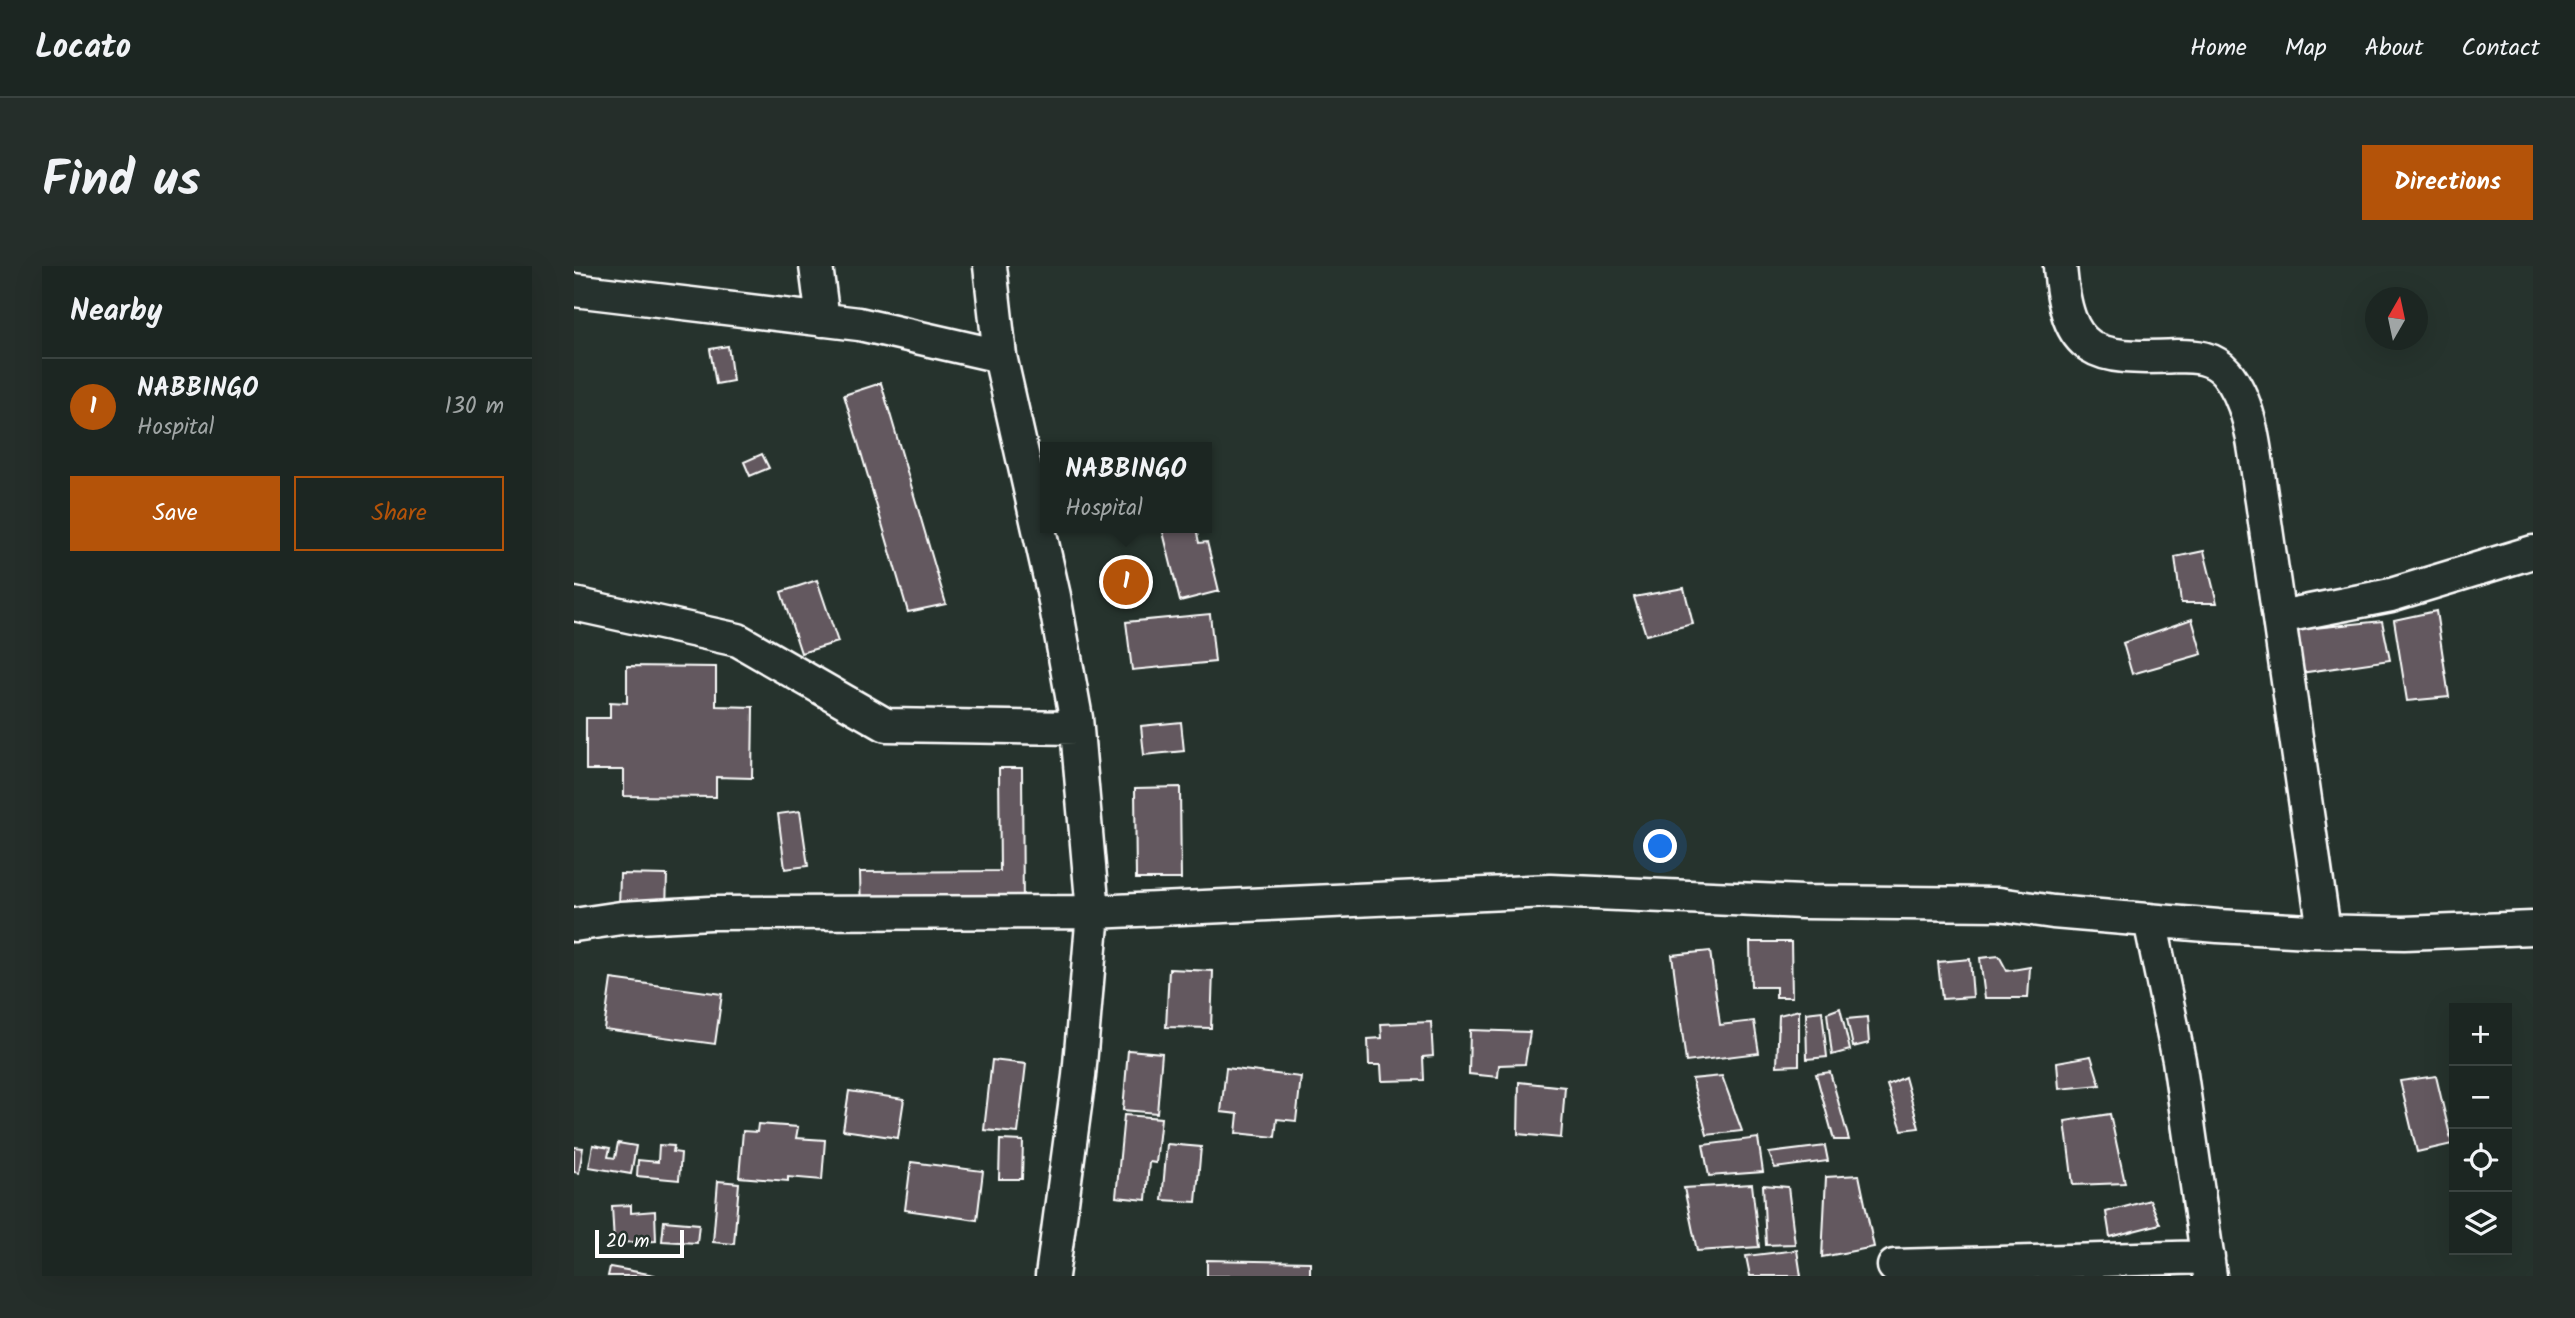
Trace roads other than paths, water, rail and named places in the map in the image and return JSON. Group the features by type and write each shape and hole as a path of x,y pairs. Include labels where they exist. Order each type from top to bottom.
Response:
{"street":[{"path":"816,266 823,320"},
{"path":"990,266 1000,356 1054,596 1077,728 1093,912 1079,1076 1052,1276"},
{"path":"2060,266 2066,313 2086,344 2102,354 2115,356 2209,359 2226,372 2243,404 2251,432 2324,931"},
{"path":"574,290 859,324 1000,356"},
{"path":"2279,617 2391,595 2533,552"},
{"path":"574,604 738,640 886,725 1077,728"},
{"path":"574,925 621,918 710,913 1093,912 1550,891 1789,901 1999,904 2053,912 2218,926 2324,931 2449,932 2533,928"},
{"path":"1894,1266 2209,1266 2179,1060 2150,920"}],"place":[{"name":"NABBINGO","path":"1126,582"}]}
